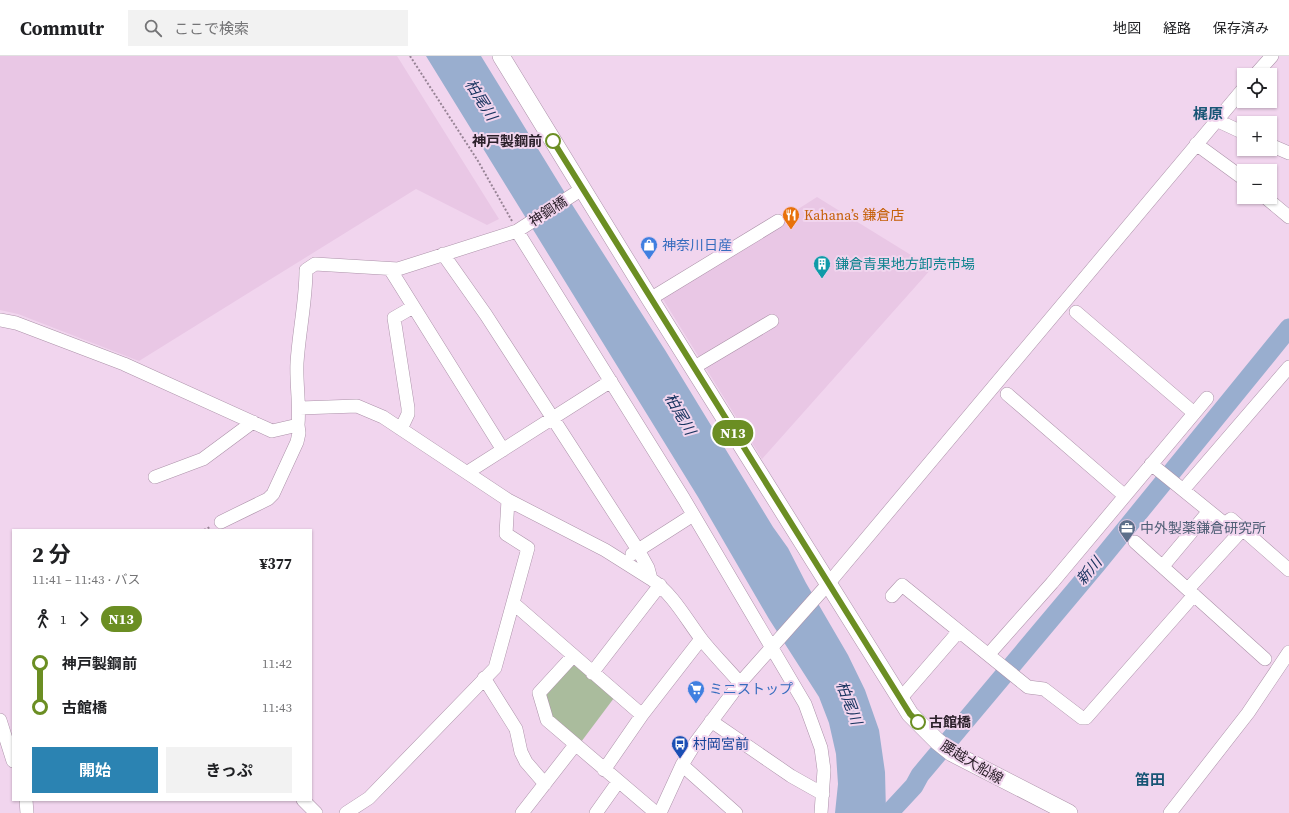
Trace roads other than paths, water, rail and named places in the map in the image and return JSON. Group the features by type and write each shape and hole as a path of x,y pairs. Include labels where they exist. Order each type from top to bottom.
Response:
{"main road":[{"name":"腰越大船線","path":"501,56 577,192 650,299 693,368 823,589 901,698 910,714 936,741 952,753 990,774 1069,813"}],"street":[{"path":"1261,68 1272,56"},
{"path":"660,813 682,765 696,742 740,683 823,589 1237,96"},
{"path":"1216,120 1237,130"},
{"path":"1196,144 1237,175"},
{"path":"1277,148 1289,153"},
{"name":"神鋼橋","path":"300,408 297,373 305,303 306,270 315,264 398,269 520,229 577,192"},
{"path":"1273,204 1289,217"},
{"path":"650,299 778,221"},
{"path":"520,229 611,381 774,644 805,704 816,730 824,770 821,813"},
{"path":"443,254 486,315 551,419 638,550 656,582 701,639 740,683"},
{"path":"390,269 503,450"},
{"path":"401,429 408,414 408,408 394,318 414,307"},
{"path":"1076,312 1194,413"},
{"path":"0,320 16,323 124,364 272,431 298,424"},
{"path":"693,368 772,321"},
{"path":"1183,490 1284,382 1289,367"},
{"path":"468,472 611,381"},
{"path":"1007,394 1125,496"},
{"path":"989,654 1052,583 1207,398"},
{"path":"221,522 268,499 273,494 297,442 299,433 298,424 300,408 358,406 383,417 508,500 622,560 656,582"},
{"path":"156,477 203,460 253,422"},
{"path":"1151,464 1225,524 1231,519 1289,570"},
{"path":"346,813 369,798 495,668 528,548 506,534 508,500"},
{"path":"1163,566 1209,511"},
{"path":"622,560 694,515"},
{"path":"892,596 902,585 1028,687 1044,689 1077,715 1082,718 1086,718 1243,529"},
{"path":"1135,542 1265,659"},
{"path":"592,673 656,582"},
{"path":"513,603 642,715"},
{"path":"901,698 959,631"},
{"path":"604,770 642,715 701,639"},
{"path":"1170,813 1248,713 1289,652"},
{"path":"573,656 539,693 547,720 656,813"},
{"path":"484,678 516,729 521,752 526,762 544,784"},
{"path":"0,720 12,758"},
{"path":"711,721 791,776 823,794"},
{"path":"522,813 575,745"},
{"path":"682,765 736,813"},
{"path":"596,813 618,782"},
{"path":"26,801 27,813"},
{"path":"304,801 316,813"}],"water":[{"name":"柏尾川","path":"426,56 481,56 573,206 665,350 773,527 788,548 806,583 848,655 865,690 879,730 885,772 886,813 835,813 838,784 836,754 829,723 819,697 769,619 698,497"}],"waterway":[{"name":"新川","path":"889,813 914,786 920,775 1097,564 1289,328"}],"place":[{"name":"神戸製鋼前","path":"553,141"},
{"name":"Kahana’s 鎌倉店","path":"791,230"},
{"name":"神奈川日産","path":"649,260"},
{"name":"鎌倉青果地方卸売市場","path":"822,279"},
{"name":"中外製薬鎌倉研究所","path":"1127,543"},
{"name":"ミニストップ","path":"696,704"},
{"name":"古館橋","path":"918,722"},
{"name":"村岡宮前","path":"680,759"}],"district":[{"name":"梶原","path":"1208,114"},
{"name":"笛田","path":"1150,780"}]}
